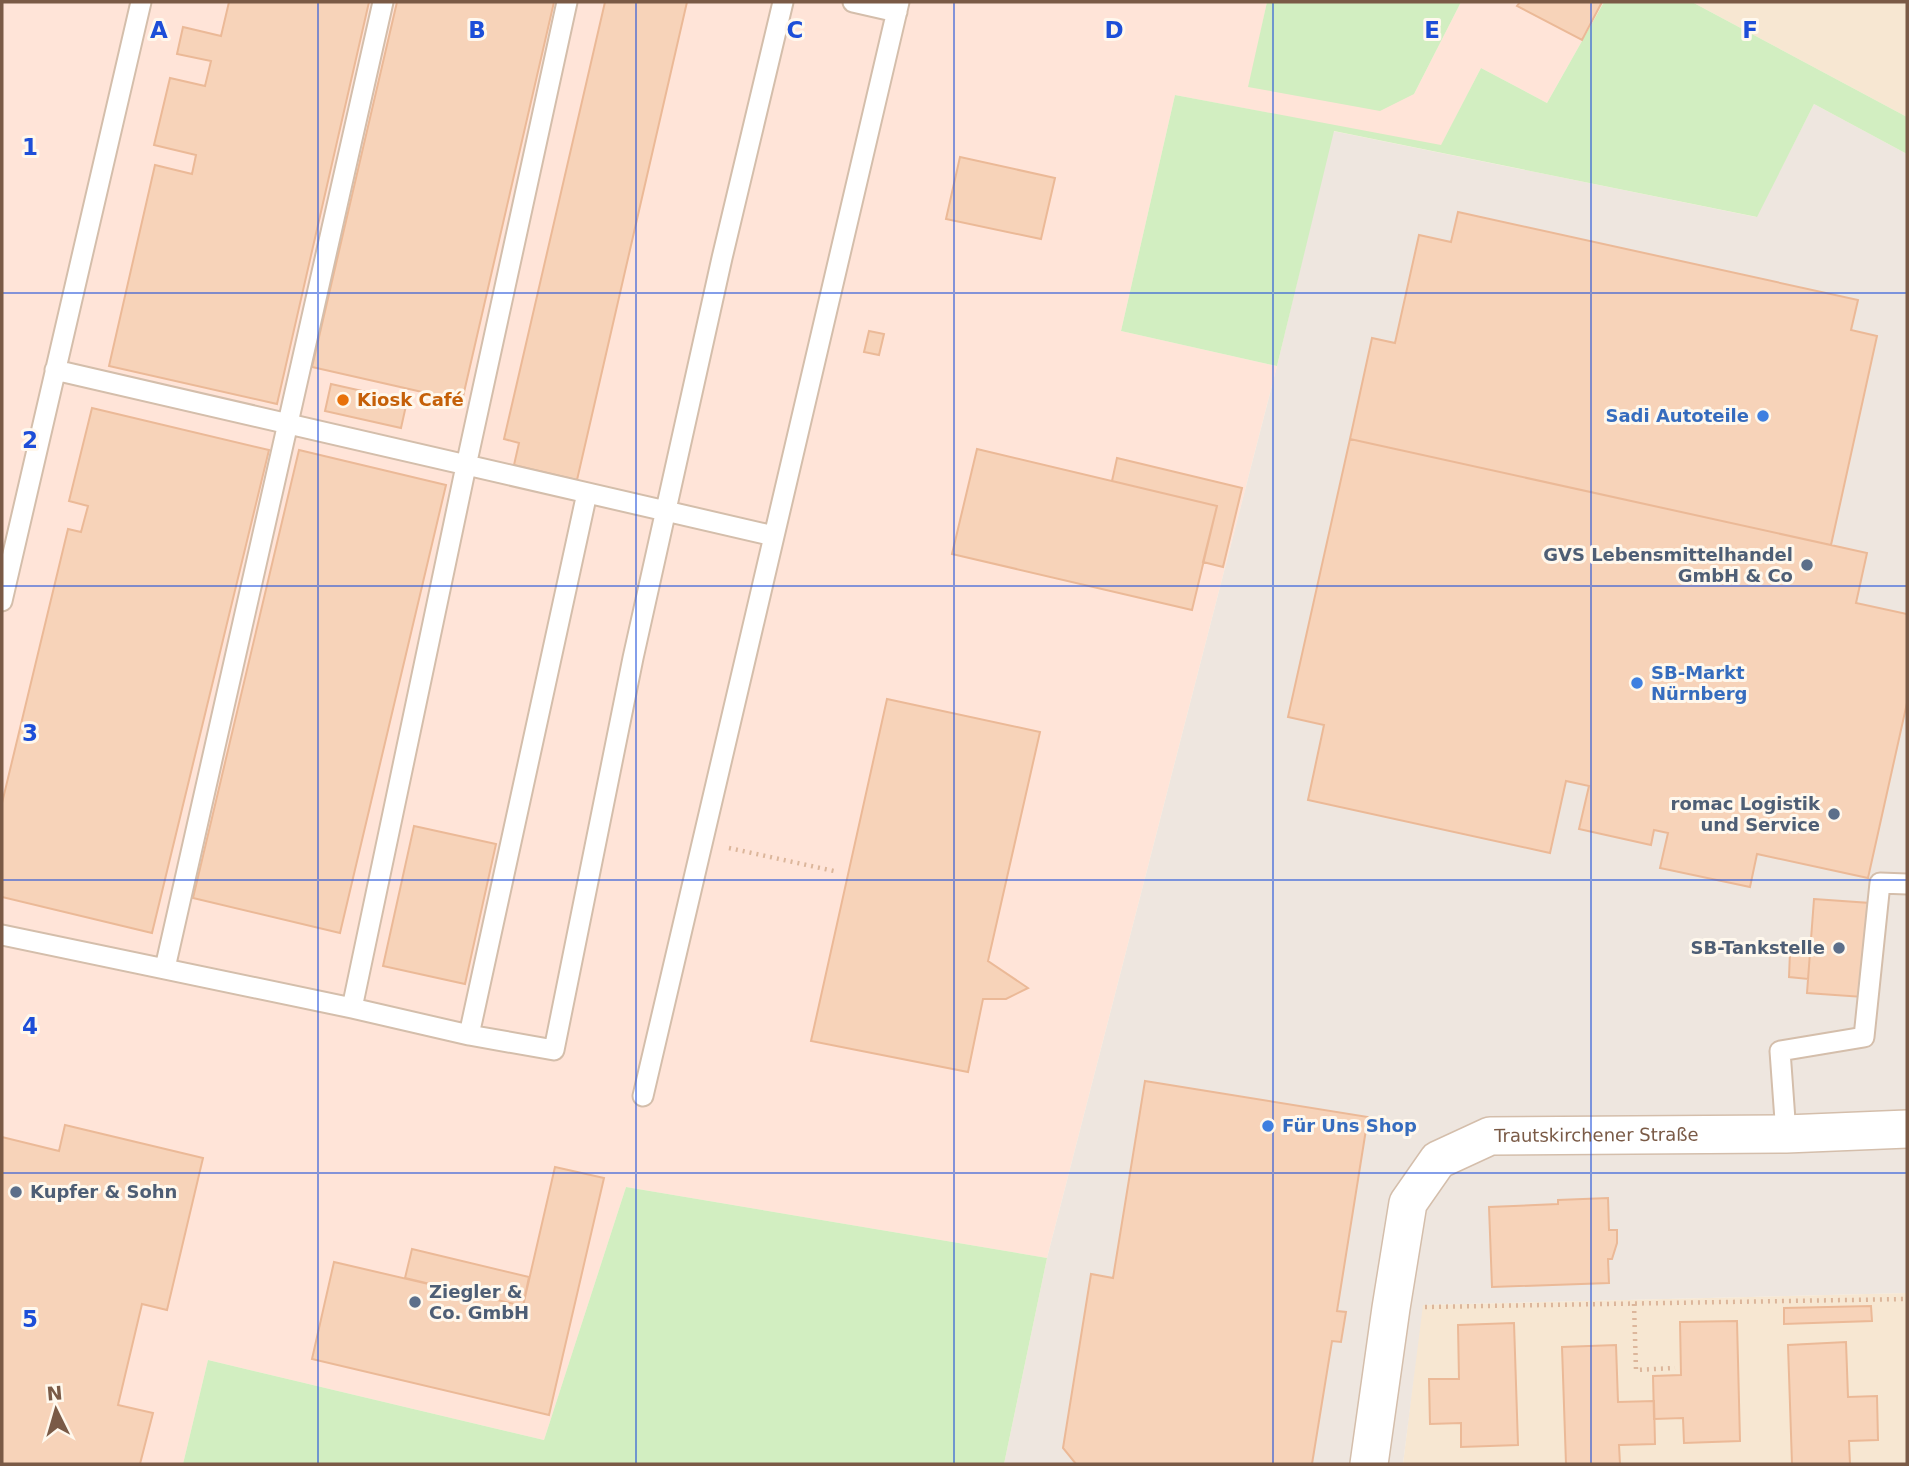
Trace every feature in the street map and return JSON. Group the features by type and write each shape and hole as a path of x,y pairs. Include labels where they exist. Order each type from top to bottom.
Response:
{"street":[{"name":"Trautskirchener Straße","path":"1369,1464 1408,1203 1438,1160 1490,1136 1786,1134 1907,1129"}],"lane":[{"path":"2,601 141,2"},
{"path":"164,968 383,2"},
{"path":"352,1008 567,2"},
{"path":"2,935 469,1035 554,1050 633,658 722,258 783,2"},
{"path":"643,1096 837,277 898,7 853,2"},
{"path":"55,370 774,536"},
{"path":"469,1035 587,493"},
{"path":"1786,1134 1780,1052 1864,1037 1880,883 1907,884"}],"path":[{"path":"702,842 834,871"},
{"path":"1391,1308 1907,1299"},
{"path":"1634,1304 1636,1370 1675,1368"}],"shaded area":[{"path":"2,2 1267,2 1249,87 1414,94 1461,2 1604,2 1547,103 1481,68 1441,146 1175,95 1121,331 1277,366 1047,1258 626,1187 544,1440 208,1360 183,1464 2,1464"},
{"path":"1692,2 1907,2 1907,117"},
{"path":"1814,104 1907,154 1907,1293 1423,1305 1403,1464 1004,1464 1047,1258 1277,366 1333,131 1756,217"},
{"path":"1907,1293 1907,1464 1403,1464 1422,1305"}],"green space":[{"path":"1267,2 1461,2 1414,94 1380,111 1248,87"},
{"path":"1604,2 1692,2 1907,117 1907,154 1814,104 1757,217 1334,131 1277,366 1121,331 1175,95 1441,145 1481,68 1547,103"},
{"path":"626,1187 1047,1258 1004,1464 183,1464 208,1360 544,1440"}],"building":[{"path":"229,2 369,2 277,404 109,366 155,165 192,174 196,155 154,145 170,78 205,86 211,61 177,54 183,27 221,36"},
{"path":"397,2 554,2 462,401 312,367"},
{"path":"605,2 687,2 577,480 514,465 519,443 504,439"},
{"path":"1520,2 1602,2 1582,40 1517,6"},
{"path":"960,157 1055,178 1041,239 946,219"},
{"path":"1458,212 1858,300 1851,330 1877,336 1831,545 1350,439 1372,338 1395,343 1419,235 1451,242"},
{"path":"869,331 884,334 879,355 864,352"},
{"path":"331,384 407,401 401,428 325,411"},
{"path":"92,408 269,450 152,933 2,897 2,803 68,529 81,532 88,506 69,501"},
{"path":"1350,439 1867,553 1856,603 1907,614 1907,703 1868,878 1757,854 1750,887 1660,868 1668,833 1654,830 1651,845 1579,829 1589,786 1566,781 1550,853 1308,800 1324,725 1288,717"},
{"path":"977,449 1217,506 1192,610 952,554"},
{"path":"299,450 446,485 340,933 193,898"},
{"path":"1117,458 1242,488 1223,567 1203,562 1217,506 1112,481"},
{"path":"887,699 1040,732 988,961 1028,988 1006,999 983,999 968,1072 811,1041"},
{"path":"414,826 496,844 465,984 383,966"},
{"path":"1814,899 1870,903 1863,997 1807,993"},
{"path":"1790,952 1810,953 1808,979 1789,977"},
{"path":"1145,1081 1368,1117 1337,1311 1346,1312 1341,1342 1332,1341 1312,1464 1076,1464 1063,1448 1091,1274 1113,1278"},
{"path":"65,1125 203,1158 167,1310 142,1304 118,1405 153,1413 140,1464 2,1464 2,1137 59,1151"},
{"path":"555,1167 604,1178 549,1415 312,1359 334,1262 523,1306"},
{"path":"1608,1198 1609,1230 1617,1230 1617,1243 1612,1259 1608,1259 1609,1283 1492,1287 1489,1207 1558,1204 1558,1200"},
{"path":"412,1249 529,1277 523,1306 405,1278"},
{"path":"1871,1306 1872,1321 1784,1324 1784,1308"},
{"path":"1737,1321 1740,1441 1684,1443 1683,1418 1654,1419 1653,1376 1681,1375 1680,1322"},
{"path":"1514,1323 1518,1445 1461,1447 1461,1423 1430,1424 1429,1379 1459,1379 1458,1325"},
{"path":"1846,1342 1848,1397 1877,1396 1878,1440 1849,1441 1850,1464 1792,1464 1788,1345"},
{"path":"1616,1345 1618,1402 1654,1401 1655,1444 1619,1445 1620,1464 1566,1464 1562,1347"}],"place":[{"name":"Kiosk Café","path":"343,400"},
{"name":"Sadi Autoteile","path":"1763,416"},
{"name":"GVS Lebensmittelhandel GmbH & Co","path":"1807,565"},
{"name":"SB-Markt Nürnberg","path":"1637,683"},
{"name":"romac Logistik und Service","path":"1834,814"},
{"name":"SB-Tankstelle","path":"1839,948"},
{"name":"Für Uns Shop","path":"1268,1126"},
{"name":"Kupfer & Sohn","path":"16,1192"},
{"name":"Ziegler & Co. GmbH","path":"415,1302"}]}
